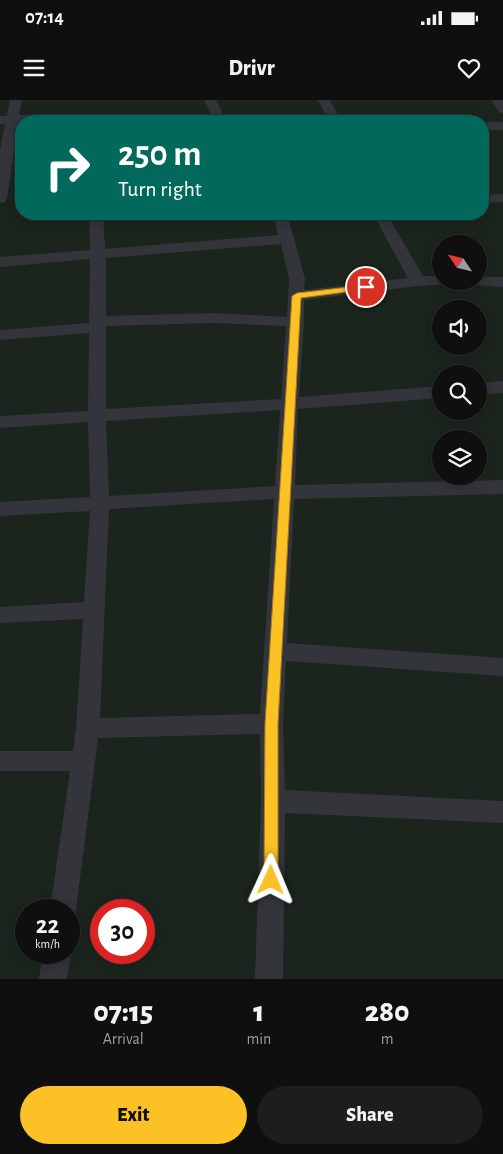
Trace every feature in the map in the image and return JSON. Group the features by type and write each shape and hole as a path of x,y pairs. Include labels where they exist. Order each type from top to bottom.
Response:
{"street":[{"path":"0,199 5,163 6,120 16,100"},
{"path":"210,100 217,115"},
{"path":"324,100 332,115"},
{"path":"497,100 503,109"},
{"path":"489,126 503,126"},
{"path":"489,199 503,198"},
{"path":"65,899 88,728 100,502 97,416 99,324 96,220"},
{"path":"269,979 273,801 271,724 297,296 297,279 282,220"},
{"path":"383,220 418,281"},
{"path":"0,262 287,239"},
{"path":"297,296 418,281 432,281"},
{"path":"488,282 503,282"},
{"path":"0,335 99,324 215,318 296,322"},
{"path":"487,388 503,387"},
{"path":"0,422 290,404 432,393"},
{"path":"0,509 285,492 503,487"},
{"path":"0,616 94,610"},
{"path":"275,651 503,667"},
{"path":"88,728 271,724"},
{"path":"0,761 84,761"},
{"path":"273,801 503,812"},
{"path":"53,979 55,964"}],"shaded area":[{"path":"0,100 503,100 503,979 0,979"}],"route":[{"path":"271,880 273,801 271,724 291,370 297,296 366,287"}]}
